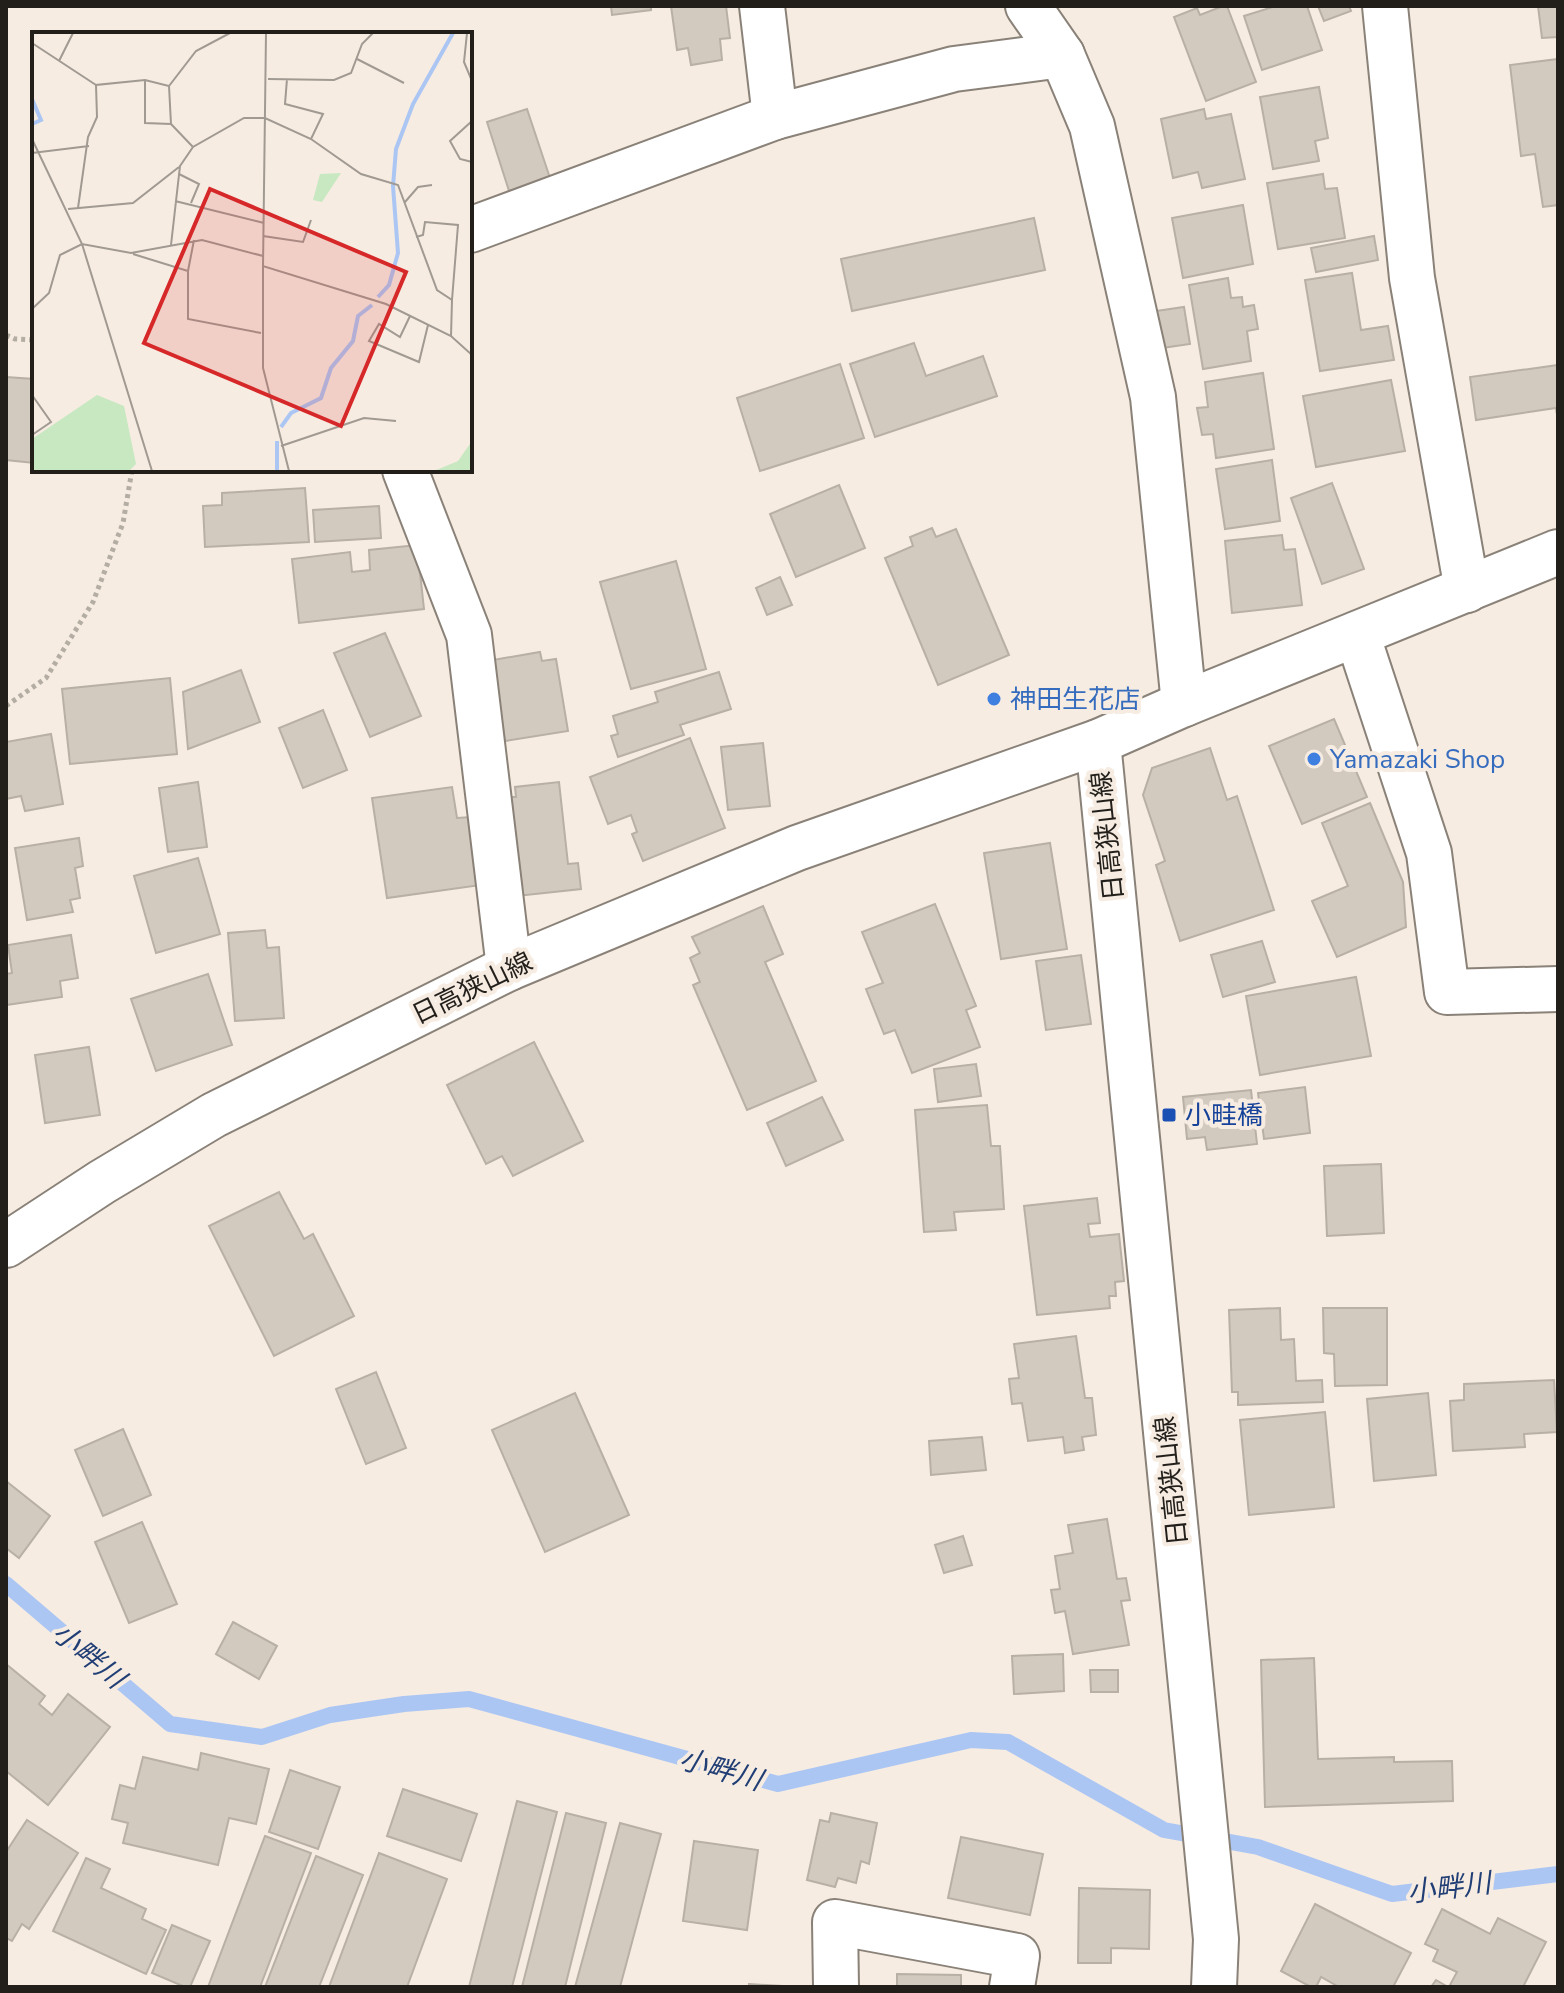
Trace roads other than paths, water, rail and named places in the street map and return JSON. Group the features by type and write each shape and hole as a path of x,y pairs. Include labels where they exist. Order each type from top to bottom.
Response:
{"street":[{"path":"762,6 775,117"},
{"path":"1028,6 1062,55 1092,126 1153,397 1184,704"},
{"path":"1385,6 1412,278 1467,590"},
{"path":"472,229 775,117 954,69 1062,55"},
{"path":"406,472 469,635 509,968"},
{"path":"1098,742 1558,552"},
{"path":"1357,634 1429,853 1447,992 1558,989"},
{"name":"日高狭山線","path":"6,1245 102,1182 214,1115 509,968 797,848 1098,742 1216,1939 1214,1987"},
{"path":"836,1987 835,1922 1017,1956 1012,1987"}],"waterway":[{"name":"小畔川","path":"6,1584 170,1724 262,1737 330,1715 404,1704 469,1699 778,1784 971,1740 1008,1742 1164,1830 1258,1847 1392,1894 1558,1874"}],"place":[{"name":"神田生花店","path":"994,699"},
{"name":"Yamazaki Shop","path":"1314,759"},
{"name":"小畦橋","path":"1169,1115"}]}
